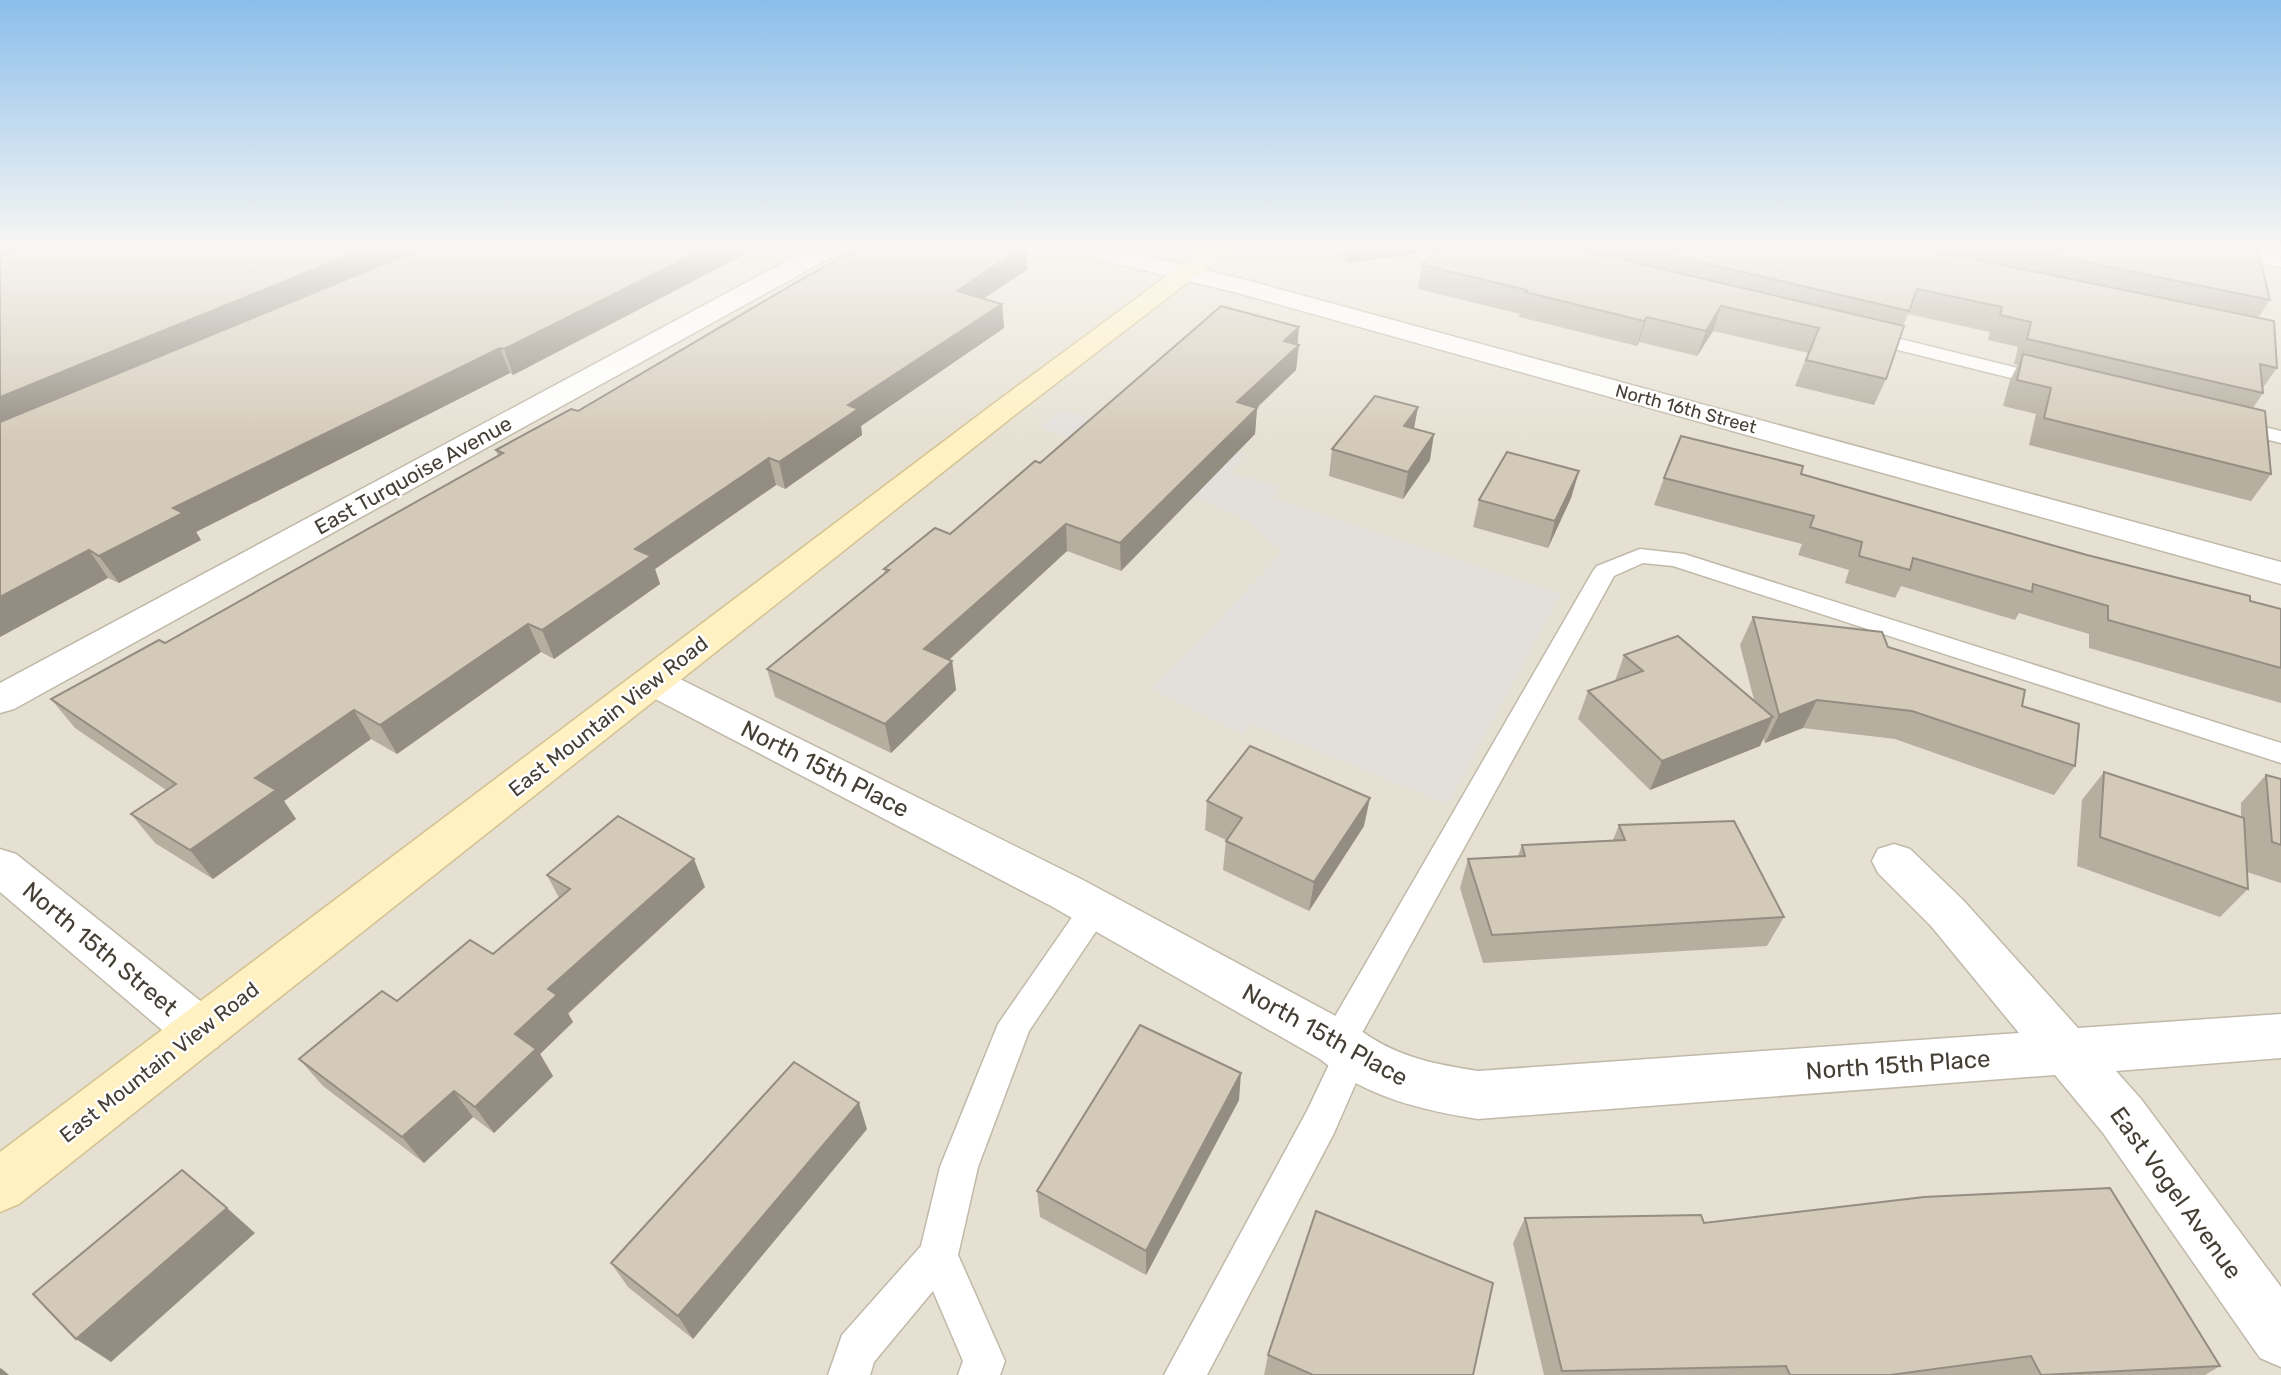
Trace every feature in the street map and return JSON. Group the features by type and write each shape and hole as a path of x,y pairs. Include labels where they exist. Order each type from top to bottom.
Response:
{"street":[{"name":"East Turquoise Avenue","path":"0,700 708,314"},
{"name":"East Mountain View Road","path":"0,1185 1131,314"},
{"name":"North 16th Street","path":"1336,314 2281,573"},
{"name":"North 15th Place","path":"653,682 1096,909 1410,1084 1478,1095 2281,1035"},
{"path":"1894,862 1947,913 2068,1053"},
{"name":"North 15th Street","path":"0,866 200,1031"},
{"name":"East Vogel Avenue","path":"2068,1053 2122,1116 2281,1337"}],"lane":[{"path":"1851,333 2066,385"},
{"path":"2214,421 2281,437"},
{"path":"1185,1375 1321,1121 1344,1049 1605,570 1640,556 1676,559 2281,753"},
{"path":"849,1375 857,1350 938,1256 959,1167 1016,1024 1096,909"},
{"path":"938,1256 984,1361 979,1375"}],"shaded area":[{"path":"0,314 2281,314 2281,1375 0,1375"},
{"path":"1063,409 1113,428 1128,415 1246,454 1229,472 1280,487 1274,498 1561,594 1448,804 1250,724 1243,735 1151,689 1284,551 1267,541 1250,522 1196,497 1189,502 1166,494 1091,447 1040,427"}],"building":[{"path":"0,314 203,314 0,397"},
{"path":"262,314 574,314 173,508 183,513 99,556 89,550 0,597 0,422"},
{"path":"742,314 986,314 848,405 858,409 779,462 769,458 635,549 651,556 542,630 528,624 380,725 354,710 255,778 276,790 190,850 131,814 176,784 51,699 159,640 165,643 503,453 496,450 571,409 578,411"},
{"path":"1212,314 1251,314 1299,327 1284,341 1299,345 1237,402 1257,408 1120,543 1066,524 924,649 952,661 885,724 767,669 889,570 884,569 935,528 950,534 1035,461 1040,463"},
{"path":"1616,314 1716,314 1706,331 1647,317 1644,321"},
{"path":"1757,314 1854,314 1904,326 1886,379 1806,360 1819,328"},
{"path":"2241,314 2274,321 2277,368 2260,364 2263,393 2027,339 2031,322 2000,315"},
{"path":"2023,354 2265,411 2271,474 2044,418 2051,388 2017,380"},
{"path":"1375,396 1418,407 1404,426 1434,434 1408,472 1332,449"},
{"path":"1681,436 1803,466 1801,474 2087,555 2250,596 2250,601 2281,609 2281,668 2108,620 2108,606 2033,584 2032,592 1913,558 1910,570 1859,556 1862,542 1810,527 1814,516 1664,478"},
{"path":"1507,452 1579,471 1555,521 1479,500"},
{"path":"1753,617 1882,632 1888,647 2025,690 2022,706 2079,724 2075,766 1912,711 1817,700 1779,715"},
{"path":"1678,636 1773,717 1662,761 1588,691 1643,671 1624,655"},
{"path":"1250,746 1370,798 1314,882 1226,841 1242,818 1207,801"},
{"path":"2104,772 2244,818 2248,889 2100,837"},
{"path":"2266,775 2281,779 2281,845 2272,842"},
{"path":"618,816 694,859 548,989 557,995 515,1034 536,1049 475,1107 454,1091 402,1137 299,1059 382,991 397,1001 470,940 493,954 570,889 547,875"},
{"path":"1734,821 1784,917 1492,935 1468,859 1525,856 1522,845 1625,840 1619,825"},
{"path":"1140,1025 1241,1073 1146,1251 1037,1191"},
{"path":"794,1062 859,1103 678,1316 611,1263"},
{"path":"182,1170 227,1208 76,1339 33,1294"},
{"path":"2110,1188 2220,1366 2041,1375 2031,1356 1890,1375 1790,1375 1786,1366 1562,1371 1525,1218 1701,1215 1704,1223 1924,1197"},
{"path":"1316,1211 1493,1283 1473,1375 1313,1375 1268,1355"}]}
